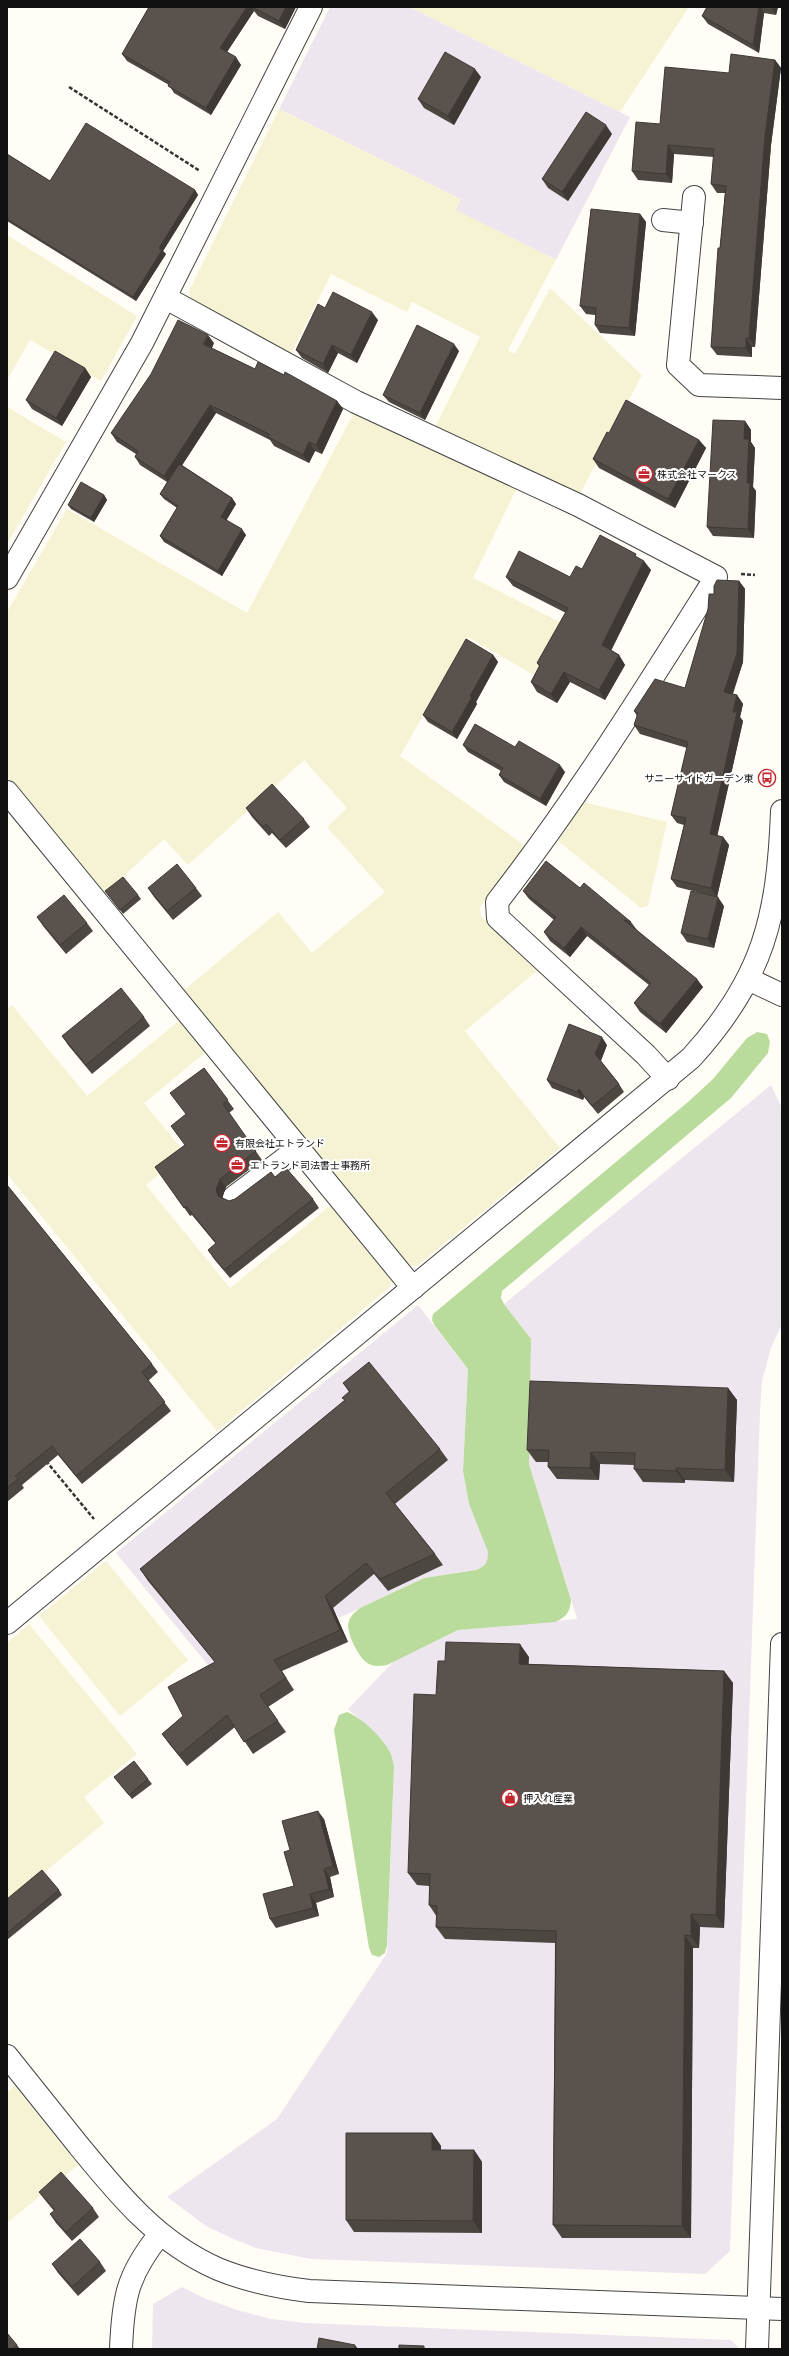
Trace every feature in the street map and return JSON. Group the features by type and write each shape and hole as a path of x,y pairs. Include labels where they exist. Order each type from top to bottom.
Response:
{"street":[{"path":"7,578 118,386 166,298 311,7"},
{"path":"694,197 678,365 699,385 782,388"},
{"path":"663,220 692,223"},
{"path":"166,298 356,402 578,505 716,577 645,690 544,842 497,902 498,918 646,1055 668,1079"},
{"path":"7,792 413,1288"},
{"path":"7,1623 668,1079 712,1035 730,1010 748,979 762,948 776,896 780,865 782,811"},
{"path":"748,979 782,995"},
{"path":"234,1197 299,1148"},
{"path":"757,2349 782,1644"},
{"path":"7,2056 118,2194 160,2234 189,2254 217,2268 247,2279 309,2291 782,2309"},
{"path":"121,2349 125,2297 132,2276 143,2256 160,2234"}],"path":[{"path":"69,87 200,171 223,183"},
{"path":"736,574 755,575"},
{"path":"41,1454 110,1538"}],"shaded area":[{"path":"330,7 410,7 630,117 556,260 455,210 460,199 279,109"},
{"path":"410,7 689,7 620,112"},
{"path":"279,109 461,199 456,210 556,260 508,350 515,354 550,288 642,375 580,494 435,427 480,337 412,302 407,312 331,274 291,354 191,300 189,291"},
{"path":"7,235 137,316 101,381 30,340 7,380"},
{"path":"7,407 66,442 7,544"},
{"path":"354,413 517,488 473,578 564,624 534,675 468,637 400,756 527,847 480,907 481,916 538,970 465,1031 560,1148 417,1266 408,1265 183,991 278,912 312,953 385,892 327,827 347,808 304,760 188,865 164,839 104,894 7,776 7,612 67,509 247,613"},
{"path":"583,802 667,822 648,906 641,908 558,841"},
{"path":"12,1005 87,1096 180,1020 206,1052 144,1103 185,1153 146,1185 230,1288 331,1205 392,1278 390,1287 217,1431 7,1174 7,1009"},
{"path":"771,1085 782,1108 782,1324 771,1348 762,1381 760,1412 730,2251 705,2274 311,2259 256,2248 206,2226 167,2197 277,2119 387,1953 394,1767 383,1741 348,1709 394,1661 458,1630 577,1619 529,1464 531,1339 504,1304"},
{"path":"418,1305 468,1369 463,1471 469,1504 488,1552 488,1560 484,1567 476,1570 424,1578 339,1618 337,1614 258,1651 221,1681 116,1553"},
{"path":"106,1561 188,1660 120,1716 39,1616"},
{"path":"29,1624 137,1754 84,1797 104,1823 7,1903 7,1643"},
{"path":"15,2086 78,2165 7,2223 7,2092"},
{"path":"182,2287 204,2298 237,2310 271,2319 306,2323 731,2340 740,2349 152,2349 153,2304"}],"green space":[{"path":"757,1032 767,1034 770,1042 768,1053 731,1098 502,1291 501,1298 504,1304 531,1339 529,1464 571,1600 570,1608 567,1614 555,1622 458,1630 387,1665 376,1666 369,1664 358,1652 348,1630 348,1625 352,1615 356,1611 424,1578 476,1570 486,1563 488,1558 488,1552 469,1504 463,1471 468,1369 435,1326 432,1320 433,1314 688,1102 713,1079 747,1038"},
{"path":"347,1712 365,1723 377,1734 390,1752 394,1767 387,1945 385,1953 379,1957 372,1955 369,1948 334,1730 339,1715"}],"building":[{"path":"149,7 247,7 220,48 236,57 206,108 168,86 170,82 122,54"},
{"path":"252,7 286,7 279,21"},
{"path":"707,7 759,7 753,45 702,16"},
{"path":"445,52 475,69 448,116 418,99"},
{"path":"731,54 775,60 765,136 749,338 746,338 746,348 711,347 718,248 720,248 726,186 711,184 714,149 668,145 666,174 632,171 636,122 660,124 665,67 729,73"},
{"path":"586,112 606,125 562,192 542,179"},
{"path":"86,123 195,190 159,248 162,250 133,297 7,219 7,154 50,181"},
{"path":"591,209 640,214 629,328 595,325 596,308 580,306"},
{"path":"333,292 372,312 351,355 332,345 323,364 296,350 318,304 325,308"},
{"path":"178,320 208,335 203,344 255,369 258,362 284,375 285,372 337,401 316,445 309,442 303,455 268,437 269,434 210,405 164,476 135,457 138,451 111,433 151,374"},
{"path":"417,325 454,344 420,413 383,395"},
{"path":"55,351 85,368 56,418 26,400"},
{"path":"626,400 699,440 668,499 593,459 607,432 609,433"},
{"path":"713,420 745,421 744,439 749,439 747,483 750,483 748,529 707,527"},
{"path":"179,464 232,498 221,517 242,529 218,571 160,536 178,506 160,494"},
{"path":"81,482 104,495 91,518 68,505"},
{"path":"600,535 636,554 635,556 644,561 602,645 619,655 599,690 564,672 551,694 531,682 540,665 537,663 568,608 506,577 519,551 570,577 576,566 582,569"},
{"path":"717,580 739,581 737,653 724,692 737,695 733,712 737,712 710,834 723,837 711,888 671,879 686,818 671,815 688,742 634,725 638,713 634,711 655,679 685,688 708,609 709,594 714,594 714,586"},
{"path":"466,639 493,655 470,696 472,697 452,732 423,715"},
{"path":"475,724 515,747 519,741 560,765 540,799 499,775 503,768 463,745"},
{"path":"272,784 304,819 280,840 266,824 263,827 246,808"},
{"path":"546,861 580,888 584,883 631,922 624,920 697,979 660,1024 634,1003 651,983 581,927 564,948 544,932 556,917 523,891"},
{"path":"177,864 196,888 167,911 148,888"},
{"path":"123,877 138,895 120,910 105,891"},
{"path":"691,891 718,897 708,939 681,933"},
{"path":"64,895 87,923 60,945 37,917"},
{"path":"121,988 144,1017 86,1065 62,1036"},
{"path":"569,1024 602,1037 595,1054 619,1084 592,1106 579,1089 577,1092 547,1080"},
{"path":"204,1068 228,1100 223,1104 256,1151 220,1179 216,1190 218,1196 229,1201 235,1199 271,1172 275,1177 286,1168 313,1199 224,1270 208,1250 216,1243 186,1206 184,1208 155,1167 185,1145 171,1126 186,1114 170,1093"},
{"path":"7,1185 152,1364 142,1372 165,1402 76,1476 52,1446 15,1476 18,1479 7,1488"},
{"path":"369,1362 440,1449 386,1493 435,1554 380,1579 366,1563 325,1596 340,1630 274,1660 286,1678 260,1695 278,1721 244,1742 227,1715 179,1755 162,1734 183,1716 168,1687 215,1662 140,1569 345,1400 342,1398 350,1391 343,1383"},
{"path":"530,1381 728,1388 725,1470 676,1468 676,1471 634,1469 635,1453 591,1452 590,1468 548,1467 549,1450 527,1450"},
{"path":"446,1642 520,1644 519,1664 724,1671 716,1915 691,1914 691,1936 685,1935 682,2226 553,2225 556,1931 436,1927 437,1906 429,1905 430,1874 408,1873 414,1694 436,1695 438,1661 445,1661"},
{"path":"134,1761 148,1779 129,1795 114,1777"},
{"path":"318,1811 333,1866 324,1869 329,1889 310,1894 313,1908 270,1919 263,1894 294,1886 284,1852 290,1850 282,1821"},
{"path":"42,1870 59,1890 7,1933 7,1899"},
{"path":"346,2133 432,2133 432,2150 474,2150 473,2221 346,2220"},
{"path":"61,2172 93,2208 66,2232 50,2214 55,2210 39,2192"},
{"path":"80,2239 100,2262 72,2287 52,2264"},
{"path":"7,2333 17,2345 12,2349 7,2349"},
{"path":"319,2338 355,2345 354,2349 317,2349"},
{"path":"399,2345 424,2346 424,2349 399,2349"}],"place":[{"name":"株式会社マークス","path":"644,474"},
{"name":"サニーサイドガーデン東","path":"767,778"},
{"name":"有限会社エトランド","path":"222,1143"},
{"name":"エトランド司法書士事務所","path":"237,1165"},
{"name":"押入れ産業","path":"510,1798"}]}
